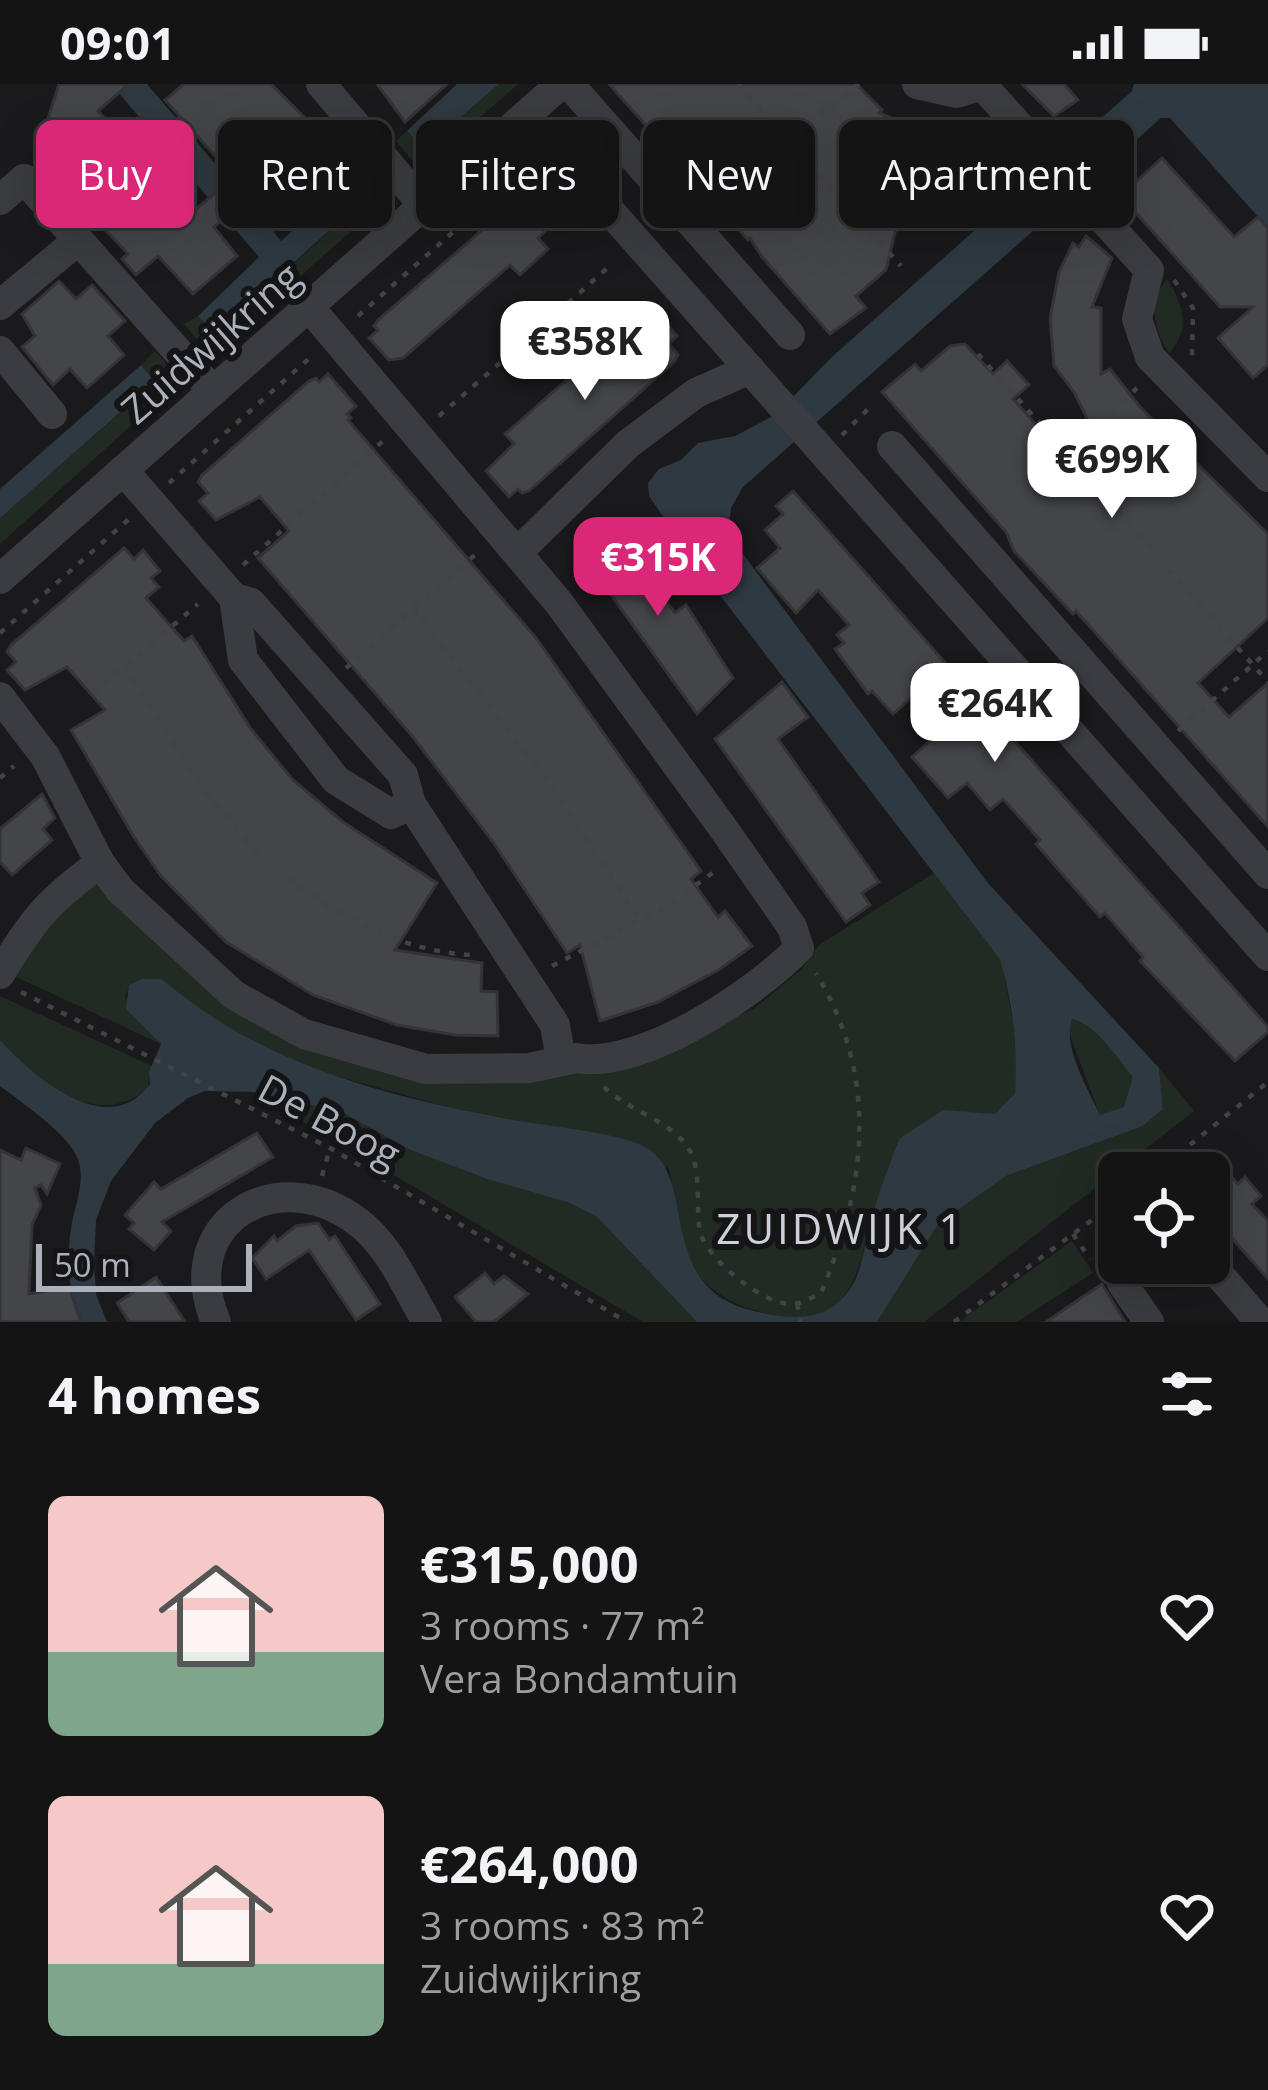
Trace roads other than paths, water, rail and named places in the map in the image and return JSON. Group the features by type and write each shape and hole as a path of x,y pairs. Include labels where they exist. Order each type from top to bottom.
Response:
{"street":[{"path":"321,84 416,197"},
{"name":"Zuidwijkring","path":"521,120 565,84 790,335"},
{"path":"916,84 957,93 982,85 1043,150 1149,270 1137,319 1141,338 1159,367 1268,477"},
{"path":"526,116 1268,956"},
{"path":"0,200 25,179 213,392"},
{"name":"Zuidwijkring","path":"0,579 416,213"},
{"path":"0,305 77,241"},
{"path":"0,697 45,756 100,863 120,890 234,995 304,1034 427,1069 529,1068 623,1052 702,1022 772,976 800,948 792,927 671,753 509,543 309,307"},
{"path":"0,351 52,413"},
{"path":"509,543 696,393 751,370"},
{"path":"892,446 1268,874"},
{"path":"123,470 225,588 251,603 403,776 411,804 574,1060"},
{"path":"904,544 945,506"},
{"path":"225,588 242,661 336,780 391,814 411,804"},
{"path":"10,983 29,924 56,895 100,863"},
{"path":"216,1322 206,1300 211,1249 231,1216 272,1197 310,1197 359,1222 382,1247 427,1322"},
{"path":"1123,1284 1148,1322"},
{"path":"1227,1284 1260,1322"}],"district":[{"name":"ZUIDWIJK 1","path":"841,1227"}]}
